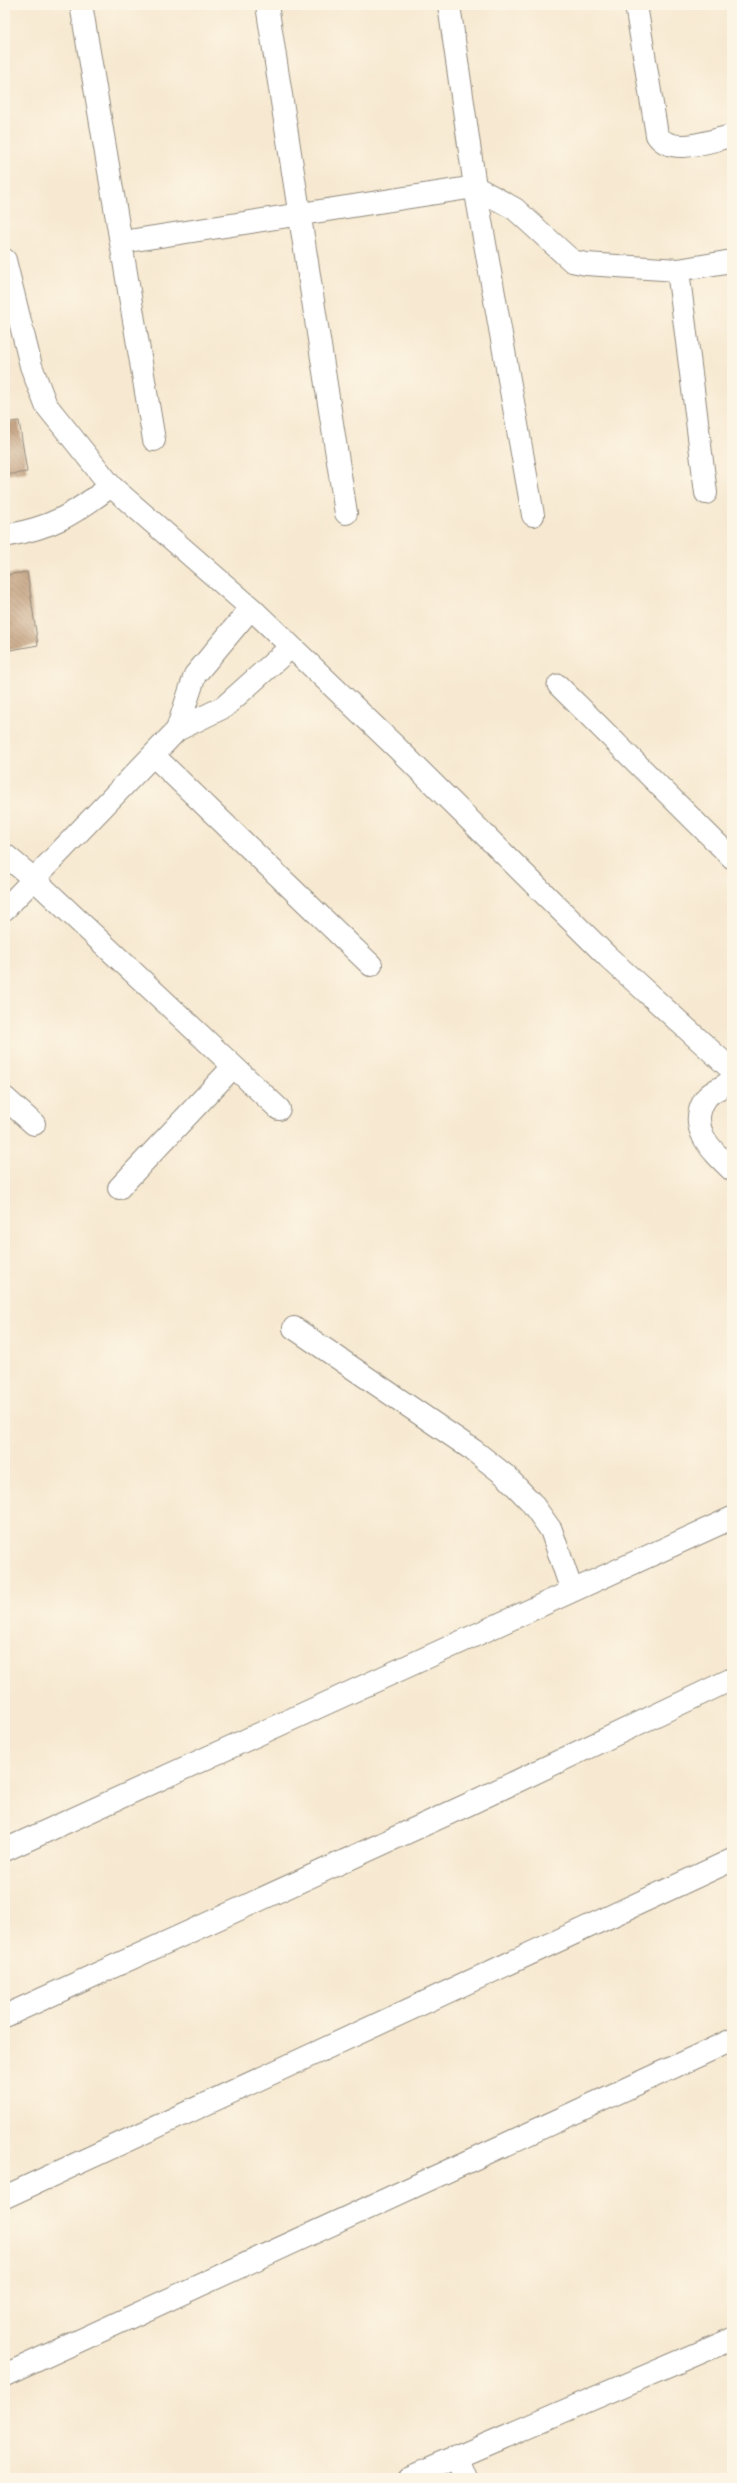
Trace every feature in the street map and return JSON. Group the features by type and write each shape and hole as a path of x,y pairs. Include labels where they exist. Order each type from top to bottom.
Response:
{"street":[{"path":"267,5 346,513"},
{"path":"449,5 475,187 533,515"},
{"path":"636,5 657,135 661,141 666,145 679,146 732,136"},
{"path":"82,10 154,440"},
{"path":"122,242 299,216 475,187 514,209 572,261 586,264 678,270 732,261"},
{"path":"5,260 30,366 46,404 111,486 251,608 397,748 608,957 732,1070"},
{"path":"678,270 706,493"},
{"path":"5,536 36,531 71,516 111,486"},
{"path":"177,730 195,675 251,608"},
{"path":"5,909 177,730 224,707 291,647"},
{"path":"153,755 371,965"},
{"path":"5,855 34,879 279,1109"},
{"path":"119,1188 233,1067"},
{"path":"732,1081 707,1097 699,1113 700,1133 715,1154 732,1170"},
{"path":"5,1098 34,1124"},
{"path":"294,1328 473,1450 506,1476 531,1502 551,1530 572,1591"},
{"path":"5,1850 732,1518"},
{"path":"5,2016 467,1805 732,1679"},
{"path":"5,2197 732,1860"},
{"path":"5,2375 732,2040"},
{"path":"408,2478 456,2456 730,2344"},
{"path":"456,2456 465,2478"}],"lane":[{"path":"558,685 732,858"}],"building":[{"path":"19,421 27,472 5,475 5,423"},
{"path":"27,572 38,645 5,651 5,575"}]}
